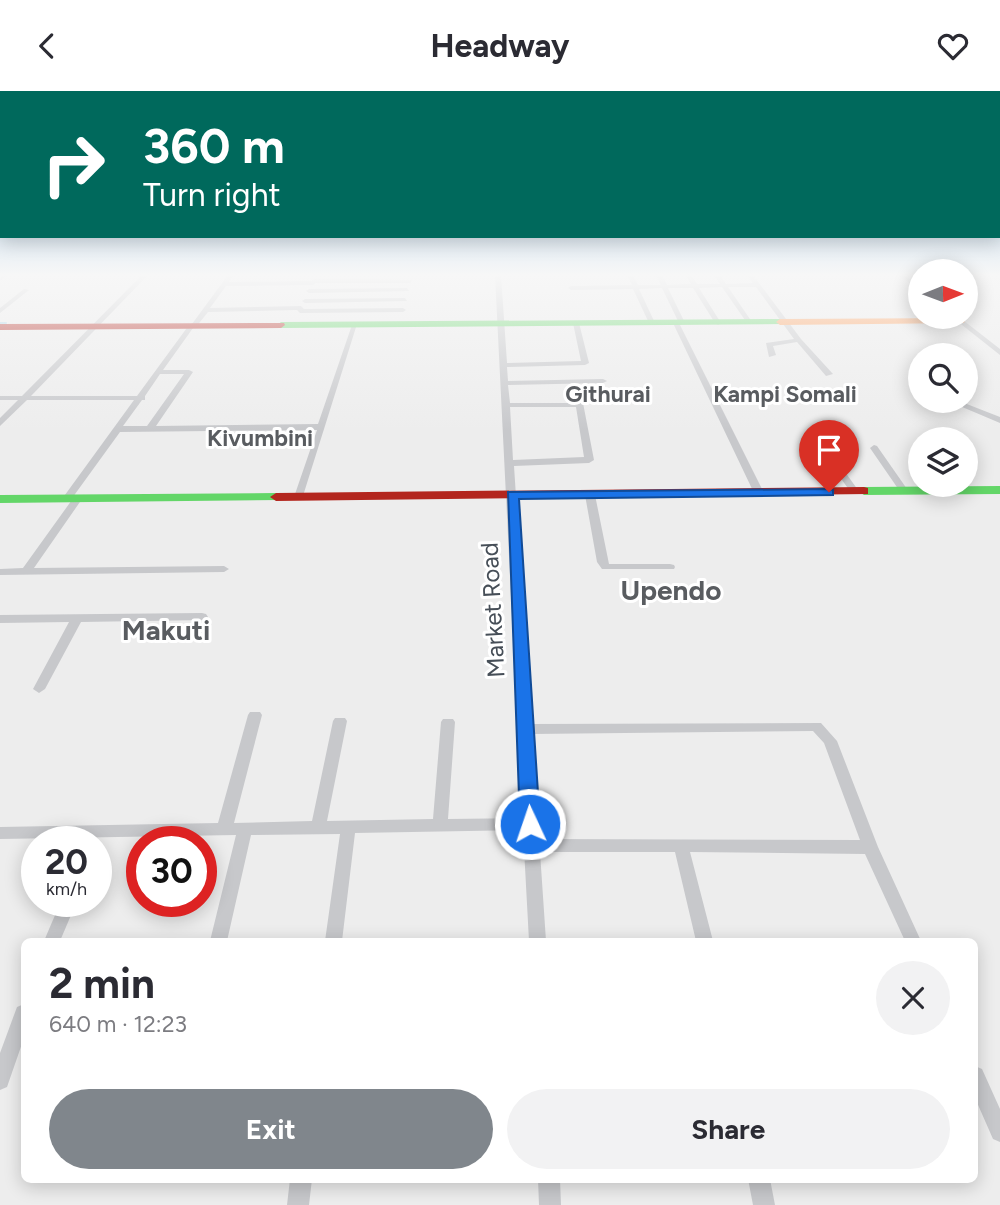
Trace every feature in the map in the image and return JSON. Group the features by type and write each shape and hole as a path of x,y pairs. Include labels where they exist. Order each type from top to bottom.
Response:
{"street":[{"path":"0,423 20,398 94,327"},
{"path":"27,571 118,429 191,327"},
{"path":"299,497 354,327"},
{"name":"Market Road","path":"500,327 537,938"},
{"path":"503,365 586,363 577,327"},
{"path":"681,327 759,493"},
{"path":"791,327 829,374"},
{"path":"970,329 1000,353"},
{"path":"772,355 769,345 799,340"},
{"path":"150,428 189,372 160,372"},
{"path":"505,383 603,381"},
{"path":"0,398 142,398"},
{"path":"506,405 580,405 589,460 510,463"},
{"path":"978,411 1000,420"},
{"path":"118,429 321,427"},
{"path":"819,442 855,492"},
{"path":"874,448 904,491"},
{"path":"0,499 1000,490"},
{"path":"590,495 602,562 606,567 670,567"},
{"path":"0,572 223,569"},
{"path":"0,619 202,617"},
{"path":"39,689 77,618"},
{"path":"224,830 255,715"},
{"path":"318,829 340,721"},
{"path":"440,826 447,722"},
{"path":"525,729 816,726 830,741 870,847 912,938"},
{"path":"112,836 224,830 530,824"},
{"path":"333,938 348,828"},
{"path":"219,938 245,830"},
{"path":"0,833 21,834"},
{"path":"532,845 870,847"},
{"path":"681,846 703,938"},
{"path":"53,938 62,917"},
{"path":"0,1080 21,1021"},
{"path":"978,1083 1000,1132"},
{"path":"298,1205 301,1183"},
{"path":"549,1183 550,1205"},
{"path":"759,1183 764,1205"}],"traffic: fast":[{"path":"864,491 1000,490"},
{"path":"0,499 276,497"}],"traffic: jam":[{"path":"276,497 864,491"}],"district":[{"name":"Githurai","path":"608,394"},
{"name":"Kampi Somali","path":"785,394"},
{"name":"Kivumbini","path":"260,438"},
{"name":"Upendo","path":"671,590"},
{"name":"Makuti","path":"166,630"}],"route":[{"path":"530,824 512,495 829,492"}]}
